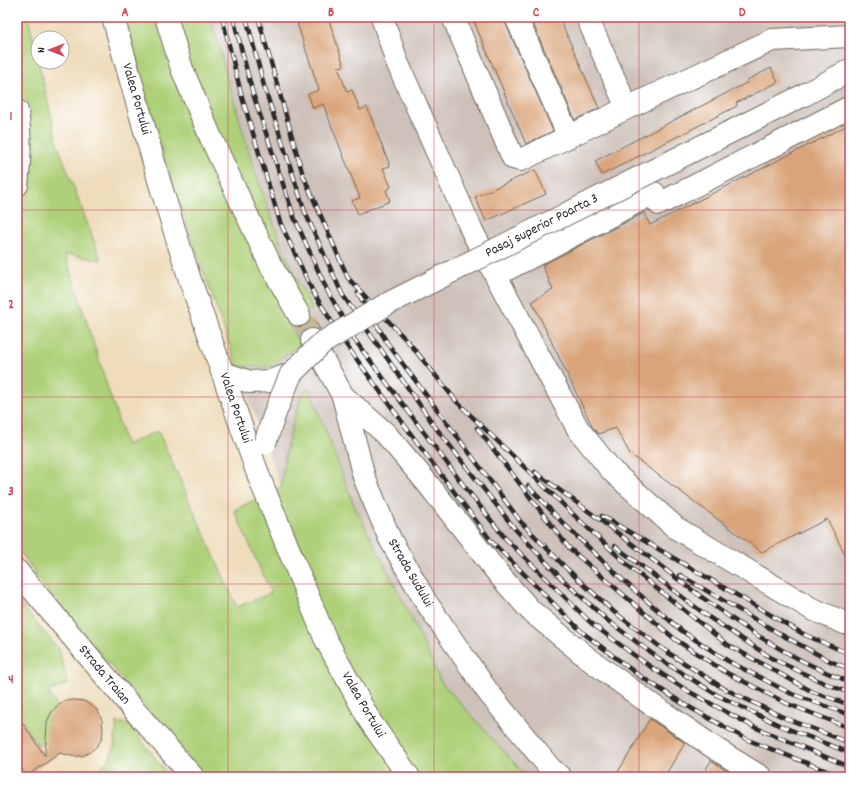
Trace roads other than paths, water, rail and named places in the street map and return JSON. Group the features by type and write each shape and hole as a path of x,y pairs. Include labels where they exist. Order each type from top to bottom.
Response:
{"street":[{"name":"Valea Portului","path":"113,17 160,184 190,280 233,377 259,477 325,638 370,721 408,777"},
{"path":"166,17 182,69 211,138 270,264 299,315"},
{"path":"382,17 397,62 473,233 578,429 612,471 676,528 812,609 846,623 850,623"},
{"path":"453,17 513,158 521,160 772,40 850,36"},
{"path":"516,17 569,137"},
{"path":"587,17 627,108"},
{"name":"Pasaj superior Poarta 3","path":"259,477 265,443 275,413 291,374 322,343 387,304 804,95 850,70"},
{"path":"496,275 654,193 659,204 850,107"},
{"path":"17,111 19,122 20,157 17,184"},
{"name":"Strada Sudului","path":"312,340 343,396 364,477 390,539 426,602 488,692 550,768 560,777"},
{"name":"Pasaj superior Poarta 3","path":"233,377 250,382 270,381 291,374"},
{"path":"343,396 386,434 428,484 500,576 531,611 589,659 645,700 716,749 761,777"},
{"name":"Strada Traian","path":"17,571 128,703 193,777"}],"tunnel":[{"path":"299,315 312,340"}],"railway":[{"path":"222,17 242,97 280,222 313,292 347,346 492,542 582,632 637,674 682,703 748,740 842,777"},
{"path":"233,17 253,94 294,217 326,288 354,339 464,486 505,538 591,623 642,661 686,690 754,727 850,767"},
{"path":"246,17 264,86 305,212 342,294 436,428 515,529 561,578 607,620 658,658 717,695 781,726 850,753"},
{"path":"258,17 303,175 348,278 410,344 457,402 631,568 728,645 813,692 850,705"},
{"path":"358,293 388,344 521,522 567,569 614,612 667,652 723,688 785,718 850,743"},
{"path":"477,428 569,548 676,640 727,673 788,704 850,728"},
{"path":"535,472 721,611 796,658 822,671 850,682"},
{"path":"528,486 563,523 625,582 682,631 728,661 792,694 850,715"},
{"path":"602,516 805,635 850,654"},
{"path":"615,546 710,618 773,659 824,683 850,693"},
{"path":"680,575 780,634 830,661 850,669"}]}
